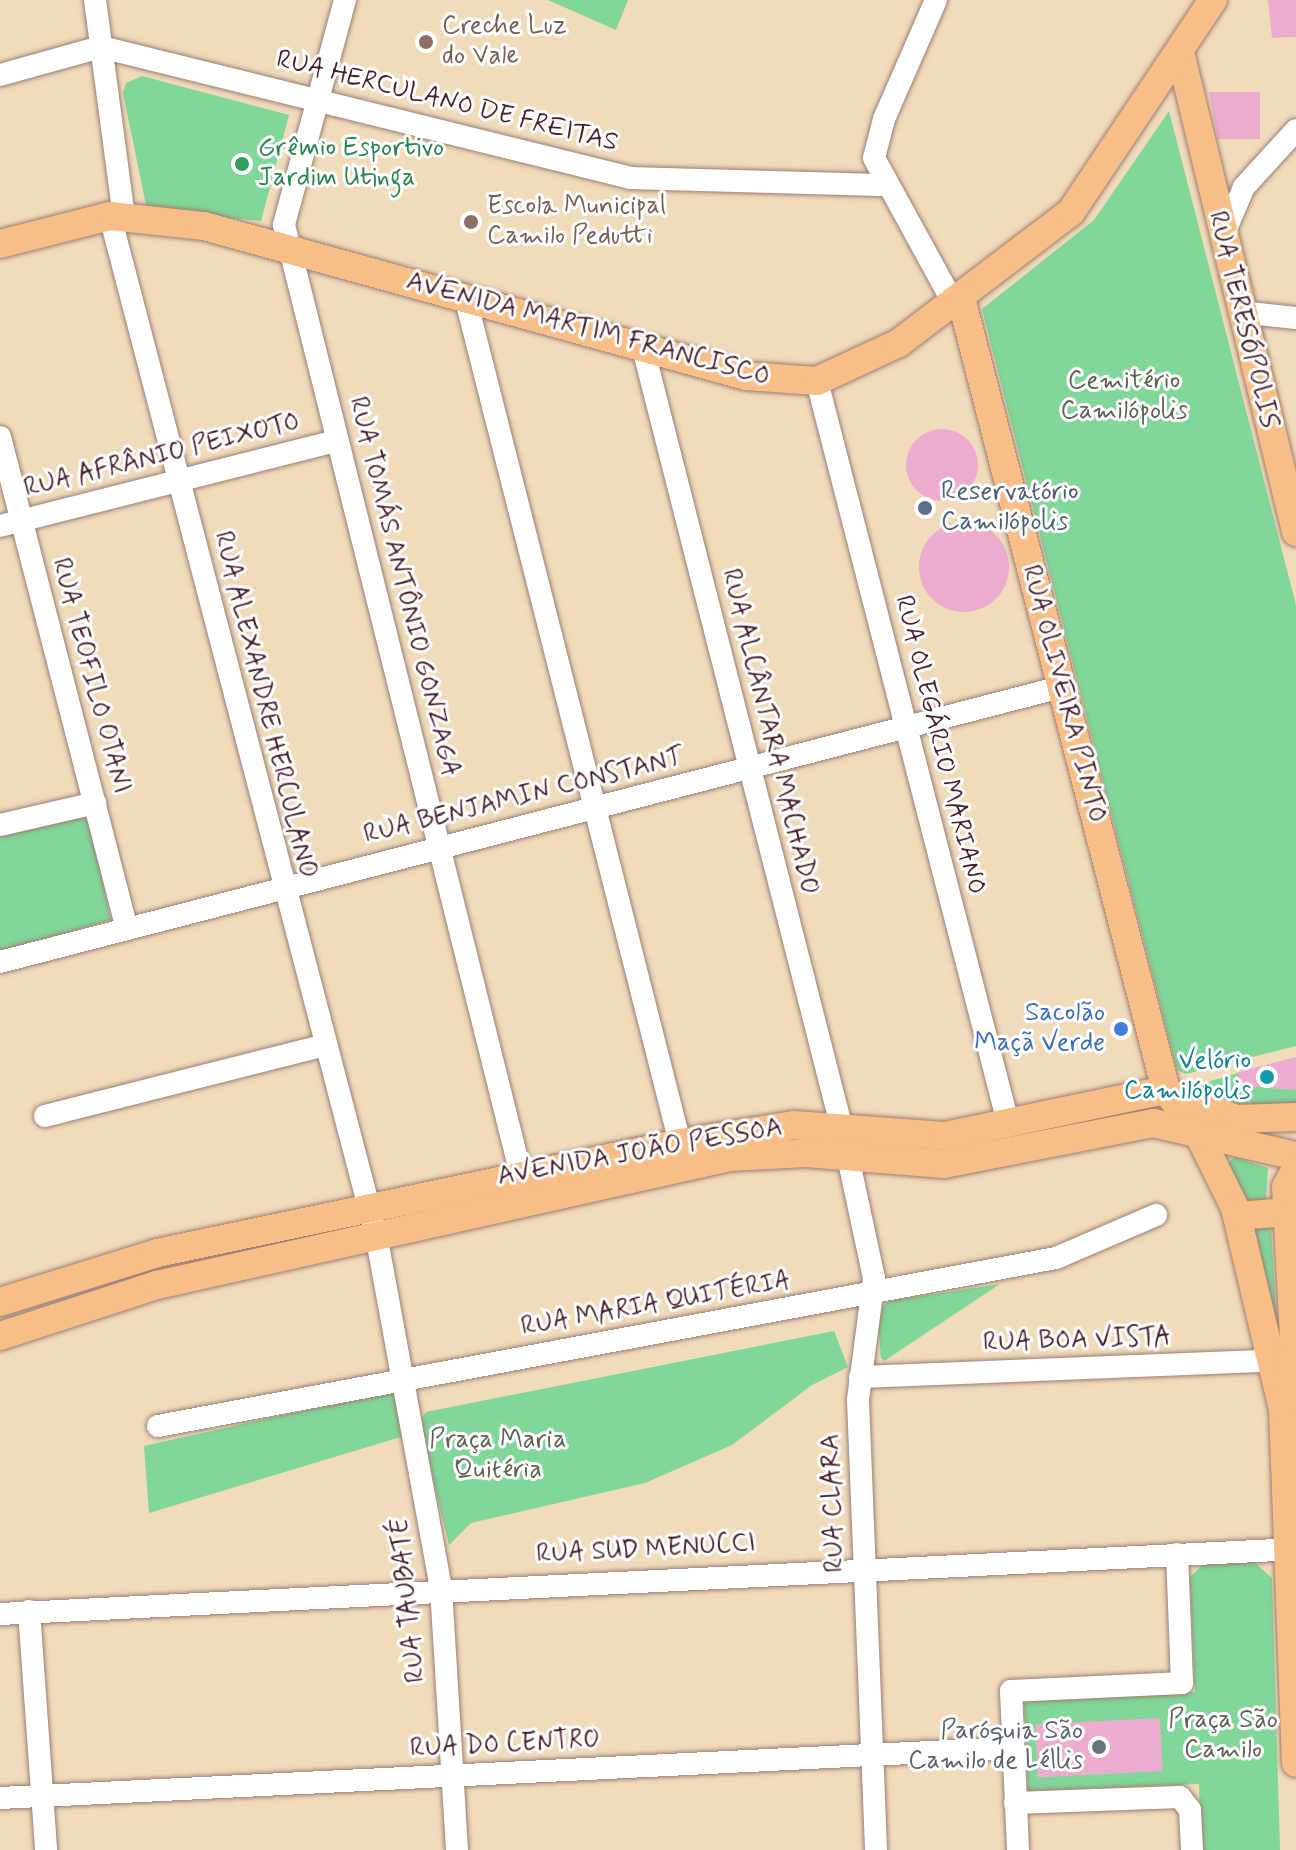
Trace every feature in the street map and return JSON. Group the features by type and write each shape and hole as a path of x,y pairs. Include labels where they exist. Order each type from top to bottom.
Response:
{"main road":[{"name":"AVENIDA MARTIM FRANCISCO","path":"0,244 117,216 288,246 466,300 746,376 817,381 878,355 957,301 1071,212 1151,98 1213,0"},
{"name":"RUA TERESÓPOLIS","path":"1180,52 1189,108 1296,532"},
{"path":"1151,98 1169,95 1189,108"},
{"name":"RUA OLIVEIRA PINTO","path":"957,301 1166,1090"},
{"path":"1166,1090 1221,1116 1296,1117"},
{"path":"1166,1090 1197,1131 1237,1216 1286,1360"},
{"name":"AVENIDA JOÃO PESSOA","path":"0,1302 157,1253 363,1207 759,1128 842,1129 945,1136 1166,1090"},
{"name":"AVENIDA JOÃO PESSOA","path":"0,1336 157,1285 730,1157 848,1157 944,1164 1153,1123 1296,1156"},
{"path":"1296,1169 1287,1180 1283,1409 1292,1549 1296,1763"},
{"path":"1237,1216 1288,1212"}],"street":[{"name":"RUA ALEXANDRE HERCULANO","path":"95,0 117,216 177,481 363,1207"},
{"name":"RUA TOMÁS ANTÔNIO GONZAGA","path":"345,0 284,225 521,1175"},
{"path":"936,0 880,133 874,158 957,301"},
{"name":"RUA HERCULANO DE FREITAS","path":"0,75 101,47 320,97 631,178 887,185"},
{"path":"1222,241 1244,187 1296,130"},
{"path":"1205,174 1244,187"},
{"path":"466,300 680,1143"},
{"path":"1240,312 1296,318"},
{"name":"RUA ALCÂNTARA MACHADO","path":"643,348 842,1129"},
{"name":"RUA OLEGÁRIO MARIANO","path":"817,381 1008,1123"},
{"name":"RUA TEOFILO OTANI","path":"0,437 10,523 95,803 127,929"},
{"name":"RUA AFRÂNIO PEIXOTO","path":"10,523 337,441"},
{"name":"RUA BENJAMIN CONSTANT","path":"0,962 1061,687"},
{"path":"0,825 95,803"},
{"path":"45,1116 322,1046"},
{"name":"RUA CLARA","path":"848,1157 872,1295 860,1377 876,1850"},
{"name":"RUA TAUBATÉ","path":"363,1207 376,1234 405,1378 441,1588 457,1850"},
{"name":"RUA MARIA QUITÉRIA","path":"158,1426 405,1378 872,1295 1056,1258 1156,1215"},
{"name":"RUA BOA VISTA","path":"860,1377 1286,1360"},
{"name":"RUA SUD MENUCCI","path":"0,1614 441,1588 1292,1549"},
{"path":"1018,1850 1011,1691 1182,1683 1177,1554"},
{"path":"29,1611 46,1850"},
{"name":"RUA DO CENTRO","path":"0,1798 1012,1748"},
{"path":"1015,1803 1180,1797 1190,1810 1192,1850"}],"green space":[{"path":"548,0 628,0 616,30"},
{"path":"142,76 289,115 261,221 147,210 123,93 126,83"},
{"name":"Cemitério Camilópolis","path":"1169,111 1296,605 1296,1046 1186,1074 1177,1070 982,309 1094,220"},
{"path":"78,816 90,821 111,920 0,952 0,837"},
{"path":"1296,1057 1296,1106 1247,1110 1189,1087"},
{"path":"1235,1157 1268,1168 1266,1200 1247,1202 1227,1163"},
{"path":"1253,1227 1271,1228 1278,1343"},
{"path":"1000,1284 884,1361 881,1358 877,1312 889,1301"},
{"name":"Praça Maria Quitéria","path":"834,1331 848,1367 812,1385 732,1445 645,1483 471,1523 449,1545 419,1422 426,1412"},
{"path":"396,1390 404,1436 149,1513 144,1446"},
{"name":"Praça São Camilo","path":"1253,1561 1272,1578 1280,1850 1201,1850 1199,1784 1028,1791 1024,1700 1195,1692 1190,1577 1206,1562"}],"building":[{"path":"1268,0 1296,0 1296,37 1272,38"},
{"path":"1209,92 1260,92 1260,139 1218,139"},
{"path":"942,429 968,439 978,465 968,491 942,501 916,491 906,465 916,439"},
{"path":"964,522 981,525 996,535 1006,550 1009,567 1006,584 996,599 981,609 964,612 947,609 932,599 922,584 919,567 922,550 932,535 947,525"},
{"name":"Velório Camilópolis","path":"1296,1057 1296,1090 1239,1086 1238,1072"},
{"name":"Paróquia São Camilo de Léllis","path":"1160,1718 1163,1771 1038,1777 1035,1725"}],"place":[{"name":"Creche Luz do Vale","path":"426,42"},
{"name":"Grêmio Esportivo Jardim Utinga","path":"242,164"},
{"name":"Escola Municipal Camilo Pedutti","path":"471,222"},
{"name":"Reservatório Camilópolis","path":"925,508"},
{"name":"Sacolão Maçã Verde","path":"1121,1029"},
{"name":"Velório Camilópolis","path":"1267,1077"},
{"name":"Paróquia São Camilo de Léllis","path":"1099,1747"}]}
